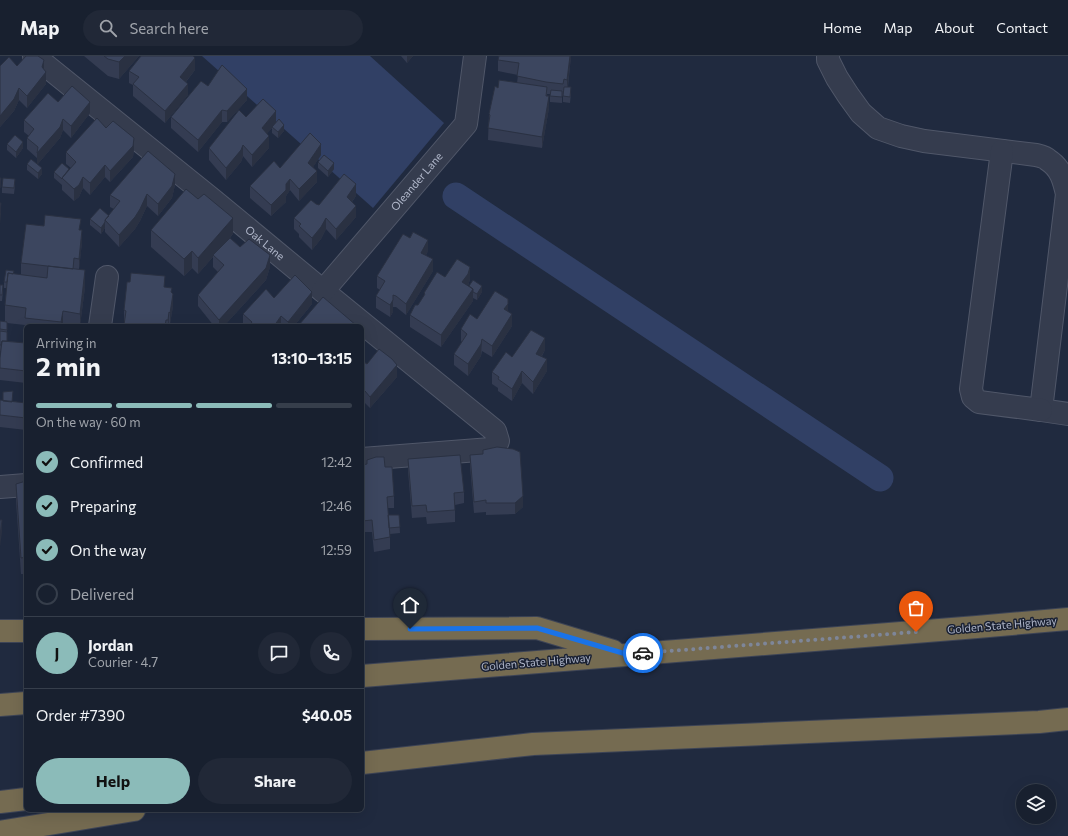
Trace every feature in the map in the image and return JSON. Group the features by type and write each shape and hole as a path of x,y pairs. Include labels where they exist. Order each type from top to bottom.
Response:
{"highway":[{"name":"Golden State Highway","path":"364,676 1068,619"},
{"path":"364,629 537,628 626,654"},
{"path":"0,631 24,630"},
{"path":"0,705 24,703"},
{"path":"364,763 533,744 1032,722 1068,719"},
{"path":"364,772 533,744"},
{"path":"0,802 24,799"},
{"path":"0,832 122,812"}],"lane":[{"name":"Oak Lane","path":"34,56 213,200 361,324"},
{"name":"Oleander Lane","path":"323,291 466,124 475,56"},
{"path":"828,56 828,60 837,78 848,95 861,113 878,128 900,136 924,141 1036,155 1048,160 1057,168 1064,180 1066,194 1041,410"},
{"path":"1002,151 971,389 973,397 979,402 1068,414"},
{"path":"100,324 107,276"},
{"name":"Oak Lane","path":"364,327 493,440 364,459"},
{"path":"0,487 24,484"}],"water":[{"path":"202,56 370,56 444,123 373,208"}],"building":[{"path":"26,56 38,56 44,60 42,67 46,72 27,96 19,88 14,99 0,116 0,66 9,57 17,66"},
{"path":"104,56 125,56 119,62 108,59"},
{"path":"141,56 193,56 195,58 180,77 188,84 165,111 133,84 139,77 129,71"},
{"path":"499,56 570,56 567,80 564,79 563,84 517,76 519,63 498,60"},
{"path":"222,65 247,89 227,111 222,110 198,140 171,117 201,81 208,86"},
{"path":"499,80 547,87 546,96 549,96 542,137 488,128 489,114 495,86 498,88"},
{"path":"72,86 90,102 71,126 63,119 60,127 37,153 38,147 27,138 34,129 24,120 48,93 58,102"},
{"path":"564,87 571,87 570,97 563,96"},
{"path":"551,90 562,91 562,97 550,96"},
{"path":"263,99 276,111 262,128 269,136 252,155 243,145 241,150 226,168 209,148 239,110 246,117"},
{"path":"97,118 106,128 113,121 134,138 133,146 110,171 105,165 90,183 83,177 79,185 74,189 62,178 76,162 66,152"},
{"path":"279,119 284,125 278,132 272,127"},
{"path":"310,133 321,144 308,163 317,171 299,189 290,179 286,184 286,190 271,205 250,186 274,161 280,168"},
{"path":"15,135 23,142 16,152 7,144"},
{"path":"148,151 175,174 172,186 158,204 147,194 135,217 119,235 105,220 120,201 110,195"},
{"path":"324,155 334,163 328,171 318,162"},
{"path":"31,159 42,168 38,173 27,164"},
{"path":"62,163 69,169 62,179 54,172"},
{"path":"344,174 356,184 347,197 356,206 336,229 326,218 312,238 299,226 301,224 294,218 311,200 319,205"},
{"path":"3,178 15,179 14,188 2,187"},
{"path":"186,189 198,199 204,194 233,218 198,258 192,251 184,259 151,230"},
{"path":"100,208 109,216 101,228 90,219"},
{"path":"45,215 81,219 79,230 82,230 79,259 74,258 73,269 21,263 26,224 44,226"},
{"path":"413,232 428,240 421,253 433,259 406,304 393,295 393,300 390,305 376,296 385,281 377,276 403,234 410,238"},
{"path":"230,238 240,247 249,239 270,255 266,268 219,320 198,295 224,265 213,255"},
{"path":"457,259 470,267 468,274 462,282 473,289 441,335 410,315 415,305 418,305 425,294 424,293 437,272 445,277"},
{"path":"48,266 85,270 80,314 63,311 61,322 25,318 26,308 5,305 8,273 47,278"},
{"path":"6,270 14,271 13,274 8,273 7,282 4,282"},
{"path":"131,273 165,276 164,287 172,288 171,292 173,294 170,313 169,312 168,320 166,320 165,324 124,324 127,282 130,282"},
{"path":"295,275 312,292 288,322 281,316 275,324 250,324 252,322 243,314 266,289 274,298"},
{"path":"473,280 482,286 477,294 473,292 473,289 469,286"},
{"path":"0,285 3,285 2,295 0,295"},
{"path":"495,291 508,299 508,304 504,309 512,314 492,346 482,339 481,344 468,364 454,354 467,334 461,329 470,314 477,319"},
{"path":"323,297 355,324 300,324"},
{"path":"0,321 7,322 7,330 0,329"},
{"path":"531,330 545,338 536,354 547,359 533,382 522,371 512,389 498,379 499,377 492,372 506,352 512,357"},
{"path":"0,331 7,332 7,341 2,341 1,345 0,345"},
{"path":"2,341 24,343 24,371 0,368"},
{"path":"379,349 397,365 370,397 365,391 364,392 364,362 367,364"},
{"path":"13,391 12,402 3,401 3,392"},
{"path":"0,400 24,403 24,418 0,415"},
{"path":"497,447 513,449 520,452 523,496 515,503 486,503 486,500 474,502 470,455 483,454 483,450"},
{"path":"460,455 464,492 454,493 455,510 427,512 426,505 412,506 408,459"},
{"path":"376,457 384,457 385,467 392,467 394,496 387,497 390,537 374,540 372,520 364,521 364,465 367,464 367,460"},
{"path":"24,482 24,557 21,558 16,484"},
{"path":"388,515 399,515 400,527 389,528"},
{"path":"0,520 2,520 0,536"}],"waterway":[{"path":"456,196 880,478"}],"way so far":[{"path":"643,653 916,632"}],"route":[{"path":"410,629 537,628 626,654 643,653"}]}
